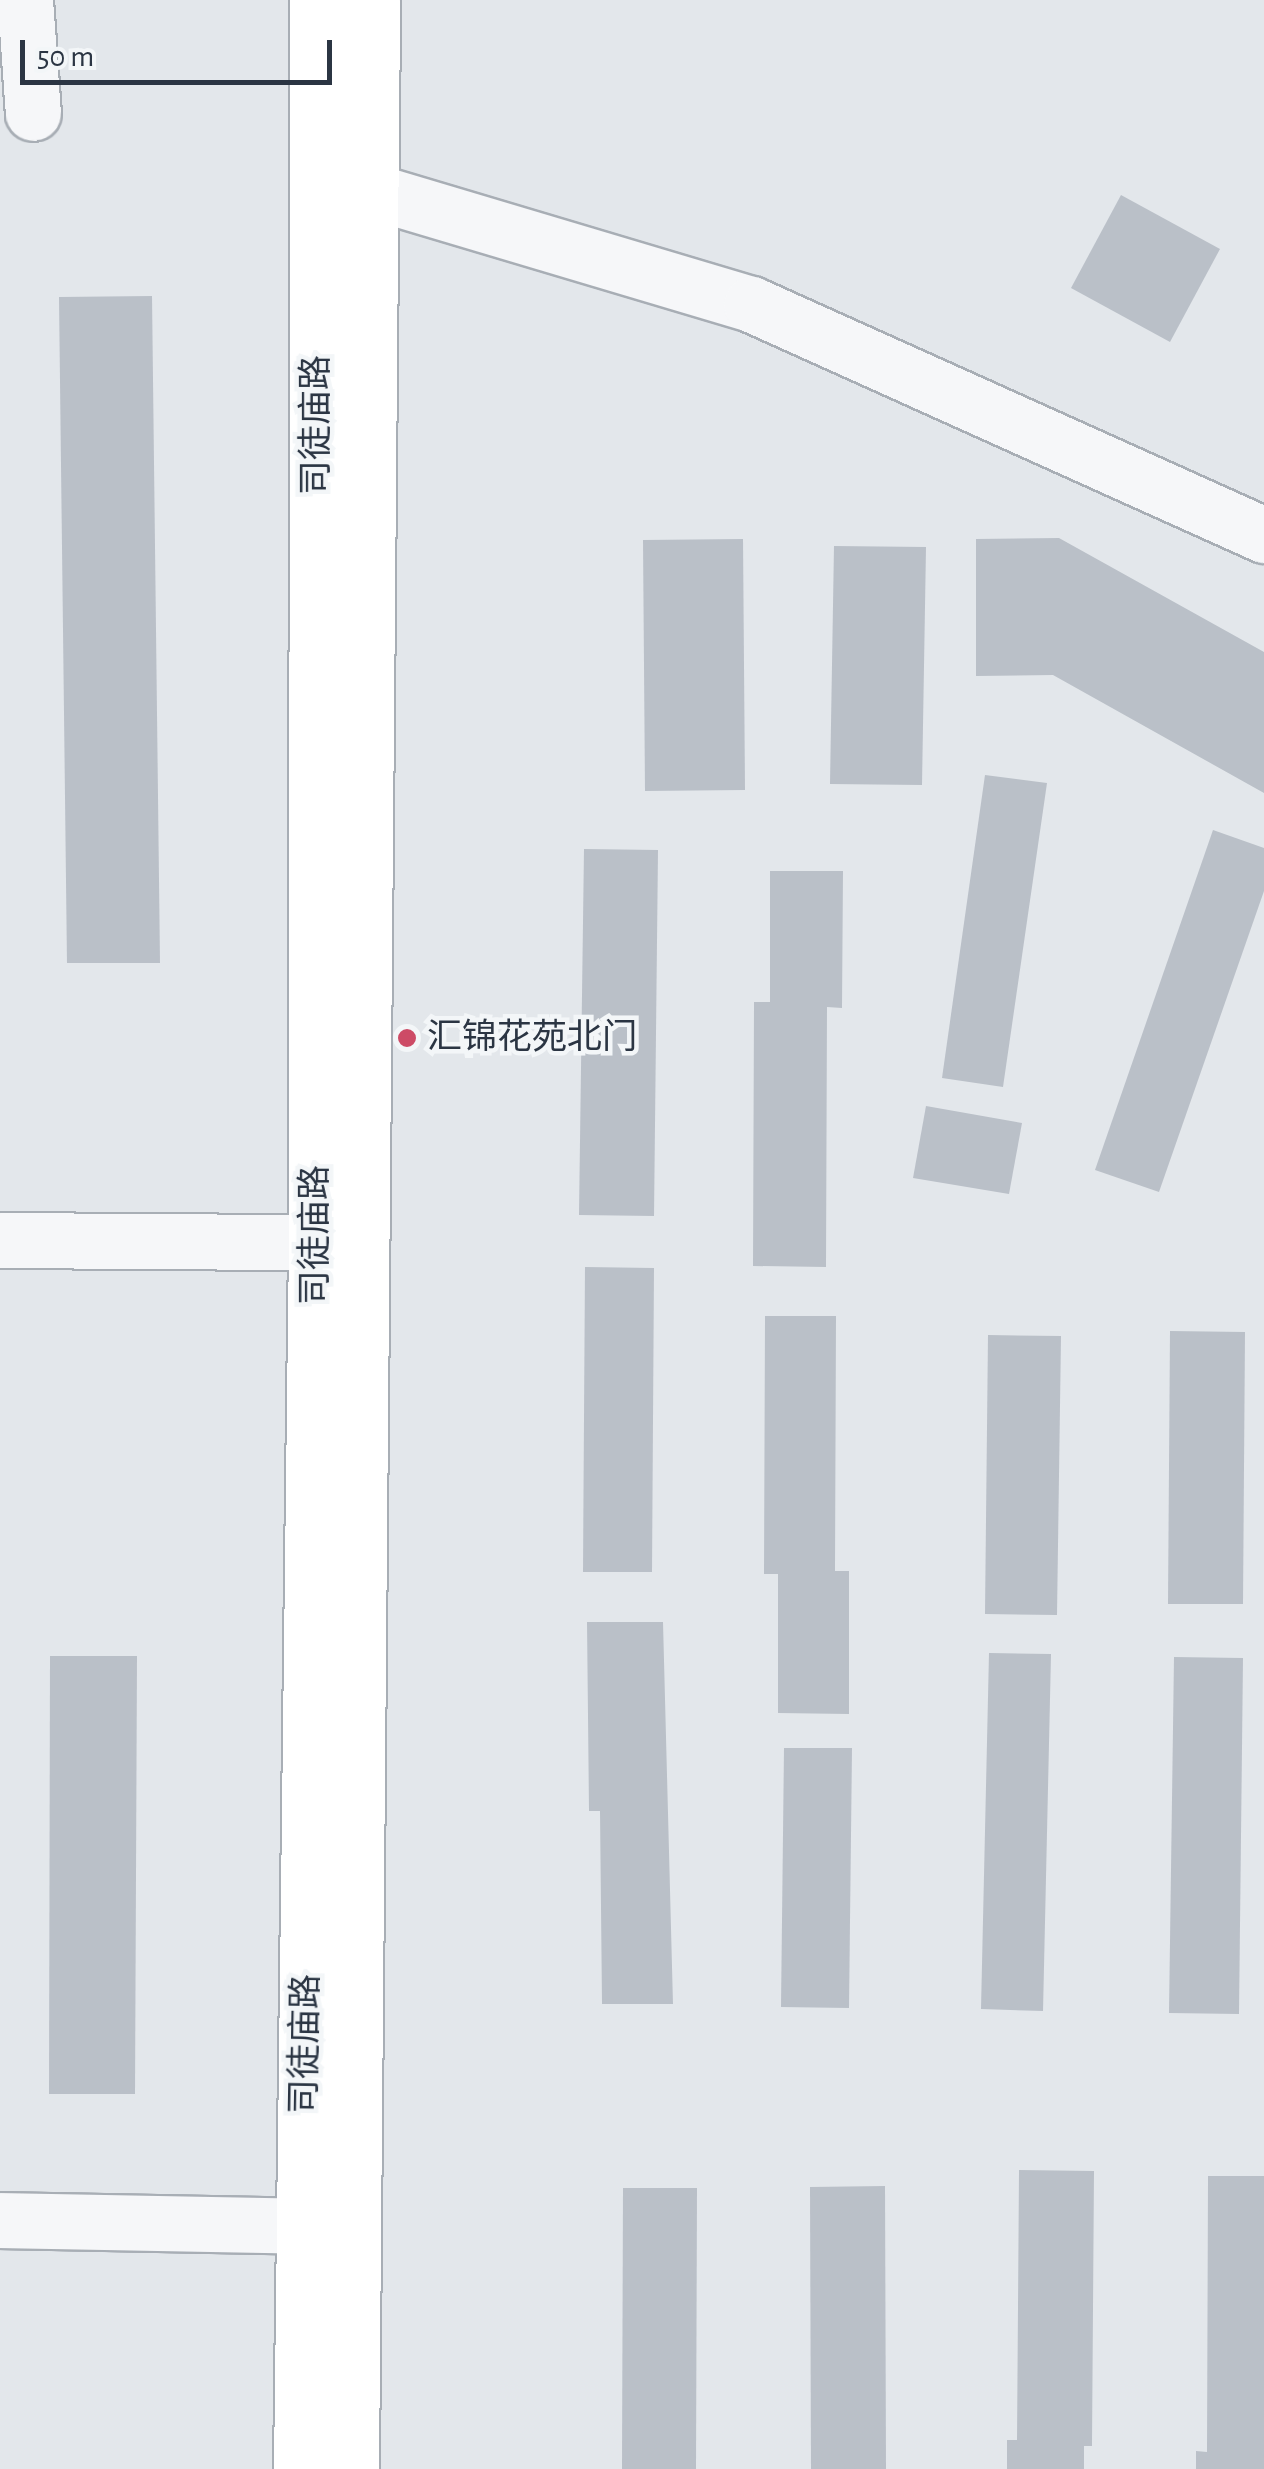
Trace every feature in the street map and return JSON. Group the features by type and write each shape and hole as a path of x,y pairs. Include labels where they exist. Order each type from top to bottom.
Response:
{"main road":[{"name":"司徒庙路","path":"301,2469 316,1242 318,0"},
{"name":"司徒庙路","path":"351,2469 372,0"}],"street":[{"path":"25,0 33,113"},
{"path":"317,175 751,304 1264,535"},
{"path":"0,1240 316,1242"},
{"path":"0,2220 304,2226"}],"building":[{"path":"1121,195 1220,249 1170,342 1071,288"},
{"path":"152,296 160,963 67,963 59,297"},
{"path":"1059,538 1264,652 1264,793 1053,675 976,676 976,539"},
{"path":"743,539 745,790 645,791 643,540"},
{"path":"834,546 926,547 922,785 830,784"},
{"path":"985,775 1047,783 1003,1087 942,1078"},
{"path":"1213,830 1264,848 1264,891 1159,1192 1095,1170"},
{"path":"584,849 658,850 654,1216 579,1215"},
{"path":"770,871 843,871 842,1008 827,1007 826,1267 753,1266 754,1002 770,1002"},
{"path":"926,1106 1022,1123 1009,1194 913,1178"},
{"path":"585,1267 654,1268 652,1572 583,1572"},
{"path":"765,1316 836,1316 835,1571 849,1571 849,1714 778,1713 778,1574 764,1574"},
{"path":"1170,1331 1245,1332 1243,1604 1168,1604"},
{"path":"988,1335 1061,1336 1057,1615 985,1614"},
{"path":"587,1622 663,1622 673,2004 602,2004 600,1811 589,1811"},
{"path":"989,1653 1051,1654 1043,2011 981,2009"},
{"path":"50,1656 137,1656 135,2094 49,2094"},
{"path":"1174,1657 1243,1658 1239,2014 1169,2013"},
{"path":"784,1748 852,1748 849,2008 781,2007"},
{"path":"1019,2170 1094,2171 1092,2446 1084,2446 1084,2469 1007,2469 1007,2440 1017,2440"},
{"path":"1208,2176 1264,2176 1264,2469 1196,2469 1196,2451 1207,2452"},
{"path":"885,2186 886,2469 811,2469 810,2187"},
{"path":"623,2188 697,2188 696,2469 622,2469"}],"place":[{"name":"汇锦花苑北门","path":"407,1038"}]}
